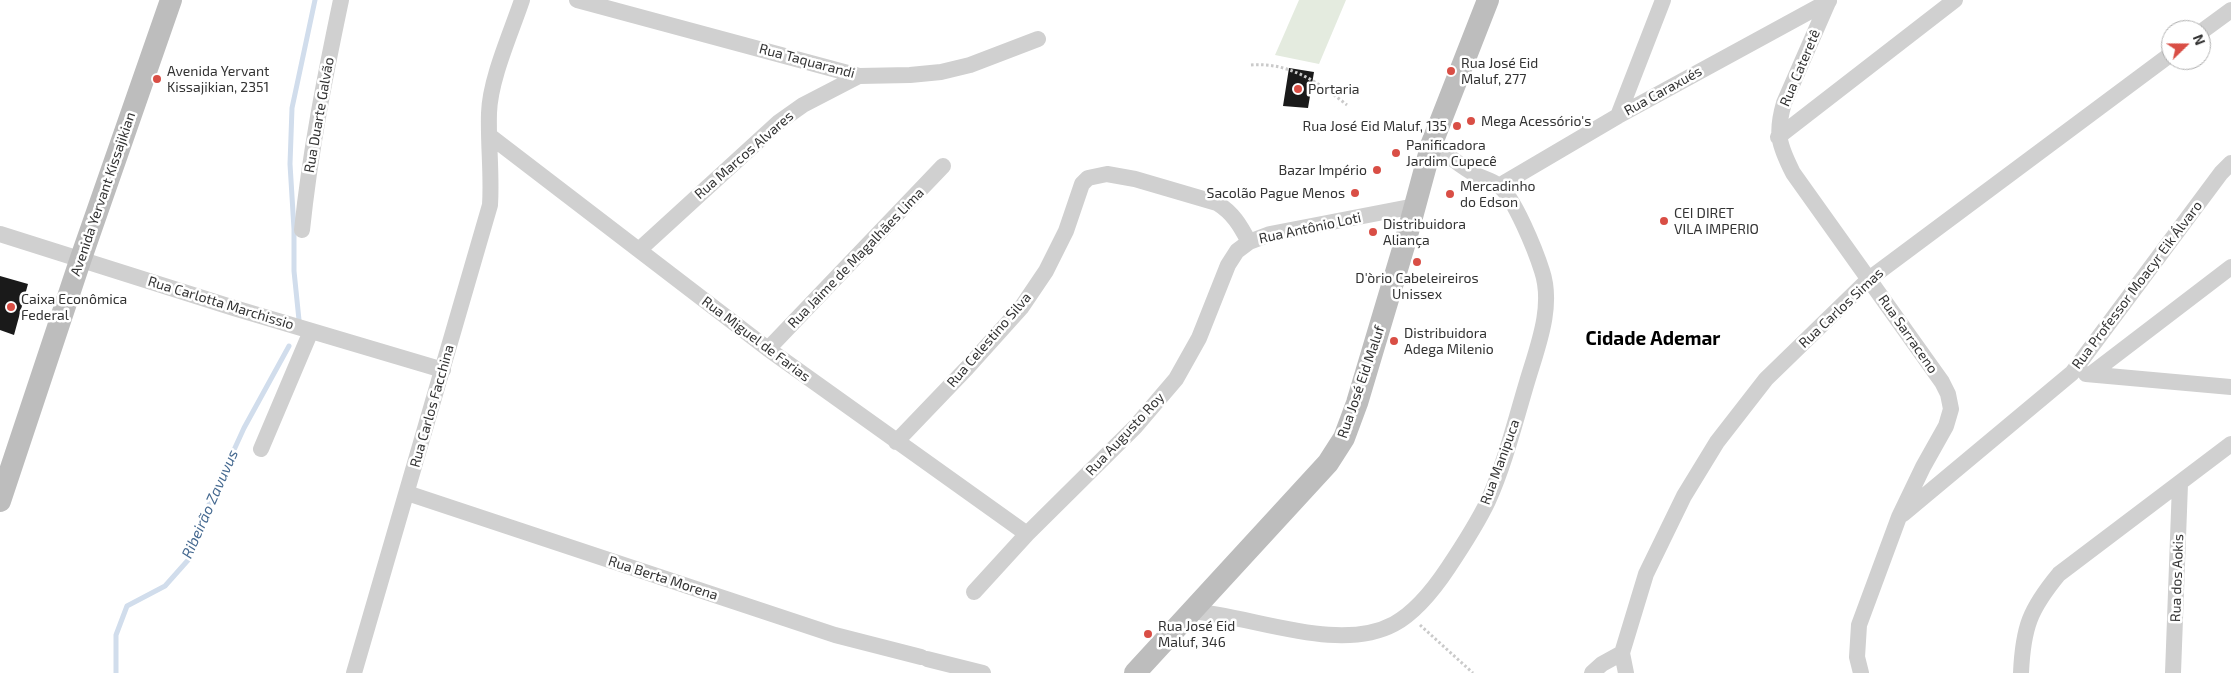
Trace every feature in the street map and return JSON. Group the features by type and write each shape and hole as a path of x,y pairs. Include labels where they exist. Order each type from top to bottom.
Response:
{"street":[{"name":"Avenida Yervant Kissajikian","path":"0,501 80,258 171,0"},
{"name":"Rua Duarte Galvão","path":"302,230 308,170 316,122 342,0"},
{"name":"Rua Carlos Facchina","path":"354,673 490,205 492,179 489,112 493,88 522,0"},
{"name":"Rua Taquarandi","path":"577,0 858,76 910,75 941,72 970,64 1038,39"},
{"name":"Rua José Eid Maluf","path":"1134,673 1328,463 1344,438 1357,403 1432,144 1488,0"},
{"path":"1618,116 1663,0"},
{"name":"Rua Caraxués","path":"1499,186 1618,116 1829,0"},
{"name":"Rua Cateretê","path":"1778,137 1779,121 1784,104 1829,0"},
{"path":"1778,137 1956,0"},
{"path":"2211,25 2231,10"},
{"name":"Rua Carlos Simas","path":"1622,653 1646,574 1684,496 1717,442 1766,379 1869,279 2161,61"},
{"name":"Rua Marcos Alvares","path":"640,249 779,122 803,105 858,76"},
{"name":"Rua Miguel de Farias","path":"490,136 640,249 768,349 1027,534"},
{"name":"Rua Sarraceno","path":"1778,137 1782,152 1793,173 1942,382 1948,394 1951,409 1946,426 1923,467 1899,517 1859,625 1857,657 1861,673"},
{"name":"Rua Manipuca","path":"1190,611 1216,612 1317,634 1353,634 1375,631 1394,624 1408,614 1434,589 1459,551 1487,502 1507,451 1542,330 1546,300 1543,273 1531,241 1512,202 1499,186 1472,173 1432,144"},
{"name":"Rua Professor Moacyr Eik Álvaro","path":"1899,517 2072,373 2221,173 2231,163"},
{"name":"Rua Jaime de Magalhães Lima","path":"768,349 943,166"},
{"name":"Rua Celestino Silva","path":"896,442 1021,308 1046,272 1066,231 1082,184 1088,178 1107,174 1135,179 1217,202 1228,209 1238,221 1243,246"},
{"name":"Rua Antônio Loti","path":"1243,246 1270,234 1415,206"},
{"name":"Rua Carlotta Marchissio","path":"0,234 443,370"},
{"name":"Rua Augusto Roy","path":"974,592 1027,534 1135,427 1176,379 1199,338 1217,288 1228,265 1243,246"},
{"path":"2091,374 2231,267"},
{"path":"261,449 311,331"},
{"path":"2072,373 2231,387"},
{"path":"2021,673 2022,652 2029,617 2043,593 2060,574 2231,444"},
{"name":"Rua dos Aokis","path":"2173,673 2180,484"},
{"name":"Rua Berta Morena","path":"407,494 835,635 983,673"},
{"path":"1592,673 1602,664 1622,653 1626,673"}],"path":[{"path":"1251,65 1268,64 1294,71 1320,84 1347,105"},
{"path":"1408,614 1473,673"}],"shaded area":[{"path":"1299,0 1346,0 1319,64 1275,55"}],"building":[{"name":"Portaria","path":"1289,68 1314,72 1308,108 1283,106"},
{"name":"Caixa Econômica Federal","path":"0,276 28,284 14,335 0,330"}],"waterway":[{"name":"Ribeirão Zavuvus","path":"299,320 294,271 294,229 290,164 292,108 315,0"},
{"name":"Ribeirão Zavuvus","path":"116,673 116,635 127,606 165,586 189,559 201,522 244,428 289,346"}],"place":[{"name":"Rua José Eid Maluf, 277","path":"1451,71"},
{"name":"Avenida Yervant Kissajikian, 2351","path":"157,79"},
{"name":"Portaria","path":"1298,89"},
{"name":"Mega Acessório's","path":"1471,121"},
{"name":"Rua José Eid Maluf, 135","path":"1457,126"},
{"name":"Panificadora Jardim Cupecê","path":"1396,153"},
{"name":"Bazar Império","path":"1377,170"},
{"name":"Sacolão Pague Menos","path":"1355,193"},
{"name":"Mercadinho do Edson","path":"1450,194"},
{"name":"CEI DIRET VILA IMPERIO","path":"1664,221"},
{"name":"Distribuidora Aliança","path":"1373,232"},
{"name":"D'òrio Cabeleireiros Unissex","path":"1417,262"},
{"name":"Caixa Econômica Federal","path":"11,307"},
{"name":"Distribuidora Adega Milenio","path":"1394,341"},
{"name":"Rua José Eid Maluf, 346","path":"1148,634"}],"district":[{"name":"Cidade Ademar","path":"1653,339"}]}
